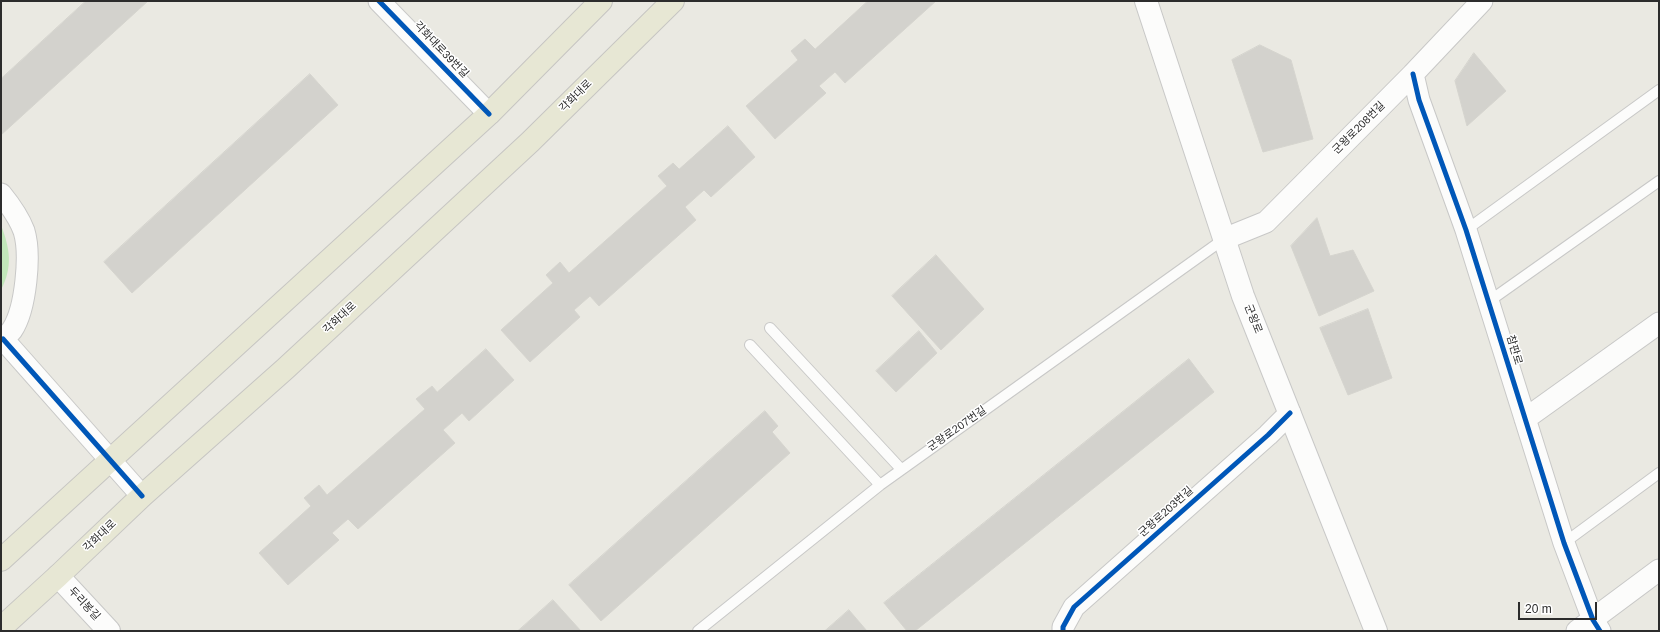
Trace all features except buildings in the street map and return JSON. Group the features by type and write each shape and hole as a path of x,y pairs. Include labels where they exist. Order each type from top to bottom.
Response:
{"main road":[{"path":"1,560 489,114 600,1"},
{"name":"각화대로","path":"1,628 142,496 275,378 530,142 673,1"},
{"name":"군왕로","path":"1146,1 1244,296 1376,631"},
{"name":"두리봉길","path":"58,576 109,631"}],"street":[{"name":"각화대로39번길","path":"379,1 489,114"},
{"name":"군왕로208번길","path":"1224,239 1266,222 1413,74 1482,1"},
{"name":"참판로","path":"1413,74 1419,100 1466,230 1590,627"},
{"path":"1,194 19,220 24,232 27,249 24,299 12,330 2,340 142,496"},
{"path":"1525,419 1659,323"},
{"name":"군왕로203번길","path":"1063,631 1063,628 1074,607 1268,435 1290,412"},
{"path":"1590,627 1659,570"}],"lane":[{"path":"1466,230 1659,90"},
{"path":"1488,302 1659,181"},
{"name":"군왕로207번길","path":"698,631 880,484 1224,239"},
{"path":"770,328 901,469"},
{"path":"750,345 880,484"},
{"path":"1564,543 1659,473"}],"green space":[{"path":"1,225 8,250 9,265 1,290"}],"cycle path":[{"path":"379,1 489,114"},
{"path":"1413,74 1419,100 1466,230 1564,543 1593,620 1600,631"},
{"path":"3,339 142,496"},
{"path":"1063,631 1063,627 1074,607 1268,435 1290,413"}]}
